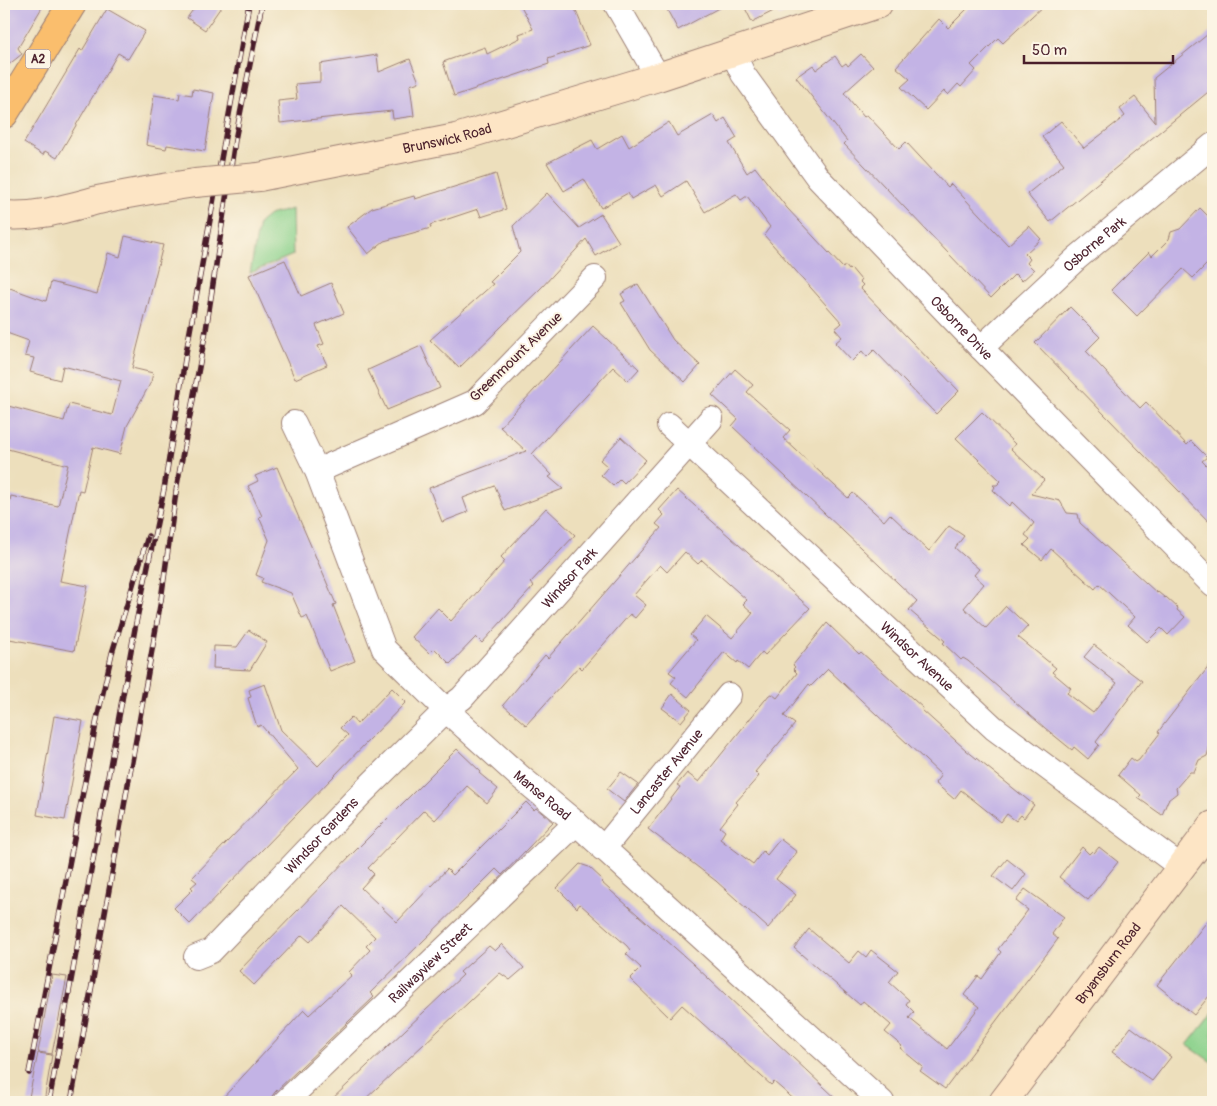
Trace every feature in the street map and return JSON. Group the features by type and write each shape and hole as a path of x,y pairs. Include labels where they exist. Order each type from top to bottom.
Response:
{"main road":[{"name":"A2","path":"4,114 72,4"},
{"name":"Brunswick Road","path":"4,216 18,217 46,213 146,190 259,177 456,138 658,77 878,4"},
{"name":"Bryansburn Road","path":"1002,1102 1213,825"}],"street":[{"path":"616,4 658,77"},
{"name":"Osborne Drive","path":"733,52 742,74 818,178 980,348 1213,585"},
{"name":"Osborne Park","path":"980,348 1077,258 1213,145"},
{"name":"Greenmount Avenue","path":"317,471 475,402 595,278"},
{"name":"Windsor Park","path":"446,710 462,698 711,419"},
{"name":"Manse Road","path":"294,423 317,471 384,648 446,710 518,775 576,823 882,1102"},
{"name":"Windsor Avenue","path":"669,425 994,728 1181,867"},
{"name":"Lancaster Avenue","path":"603,849 729,694"},
{"name":"Windsor Gardens","path":"196,957 211,951 359,796 446,710"},
{"name":"Railwayview Street","path":"285,1102 576,823"}],"shaded area":[{"path":"773,4 807,4 779,16"}],"green space":[{"path":"292,209 293,255 250,273 259,223 269,215"},
{"path":"1213,1012 1213,1063 1187,1045"}],"building":[{"path":"4,4 44,4 18,48 22,54 7,66 4,72"},
{"path":"197,4 223,4 205,30 187,18"},
{"path":"520,4 573,4 590,45 548,59 549,64 454,96 443,62 485,47 487,54 520,38 519,34 533,29"},
{"path":"664,4 726,4 678,30"},
{"path":"743,4 787,4 752,22"},
{"path":"972,4 1045,4 1003,43 998,38 971,65 976,70 961,87 958,84 948,95 944,91 926,110 901,87 910,79 896,67 939,19 948,28"},
{"path":"107,9 145,31 128,59 118,53 57,158 45,151 43,155 24,143 80,49 82,51"},
{"path":"1213,30 1213,88 1050,222 1027,194 1064,164 1042,137 1061,121 1084,148 1125,116 1120,109 1135,97 1155,122 1154,78"},
{"path":"861,54 873,67 844,93 864,117 867,115 899,149 906,142 948,187 951,184 1008,245 1029,226 1041,239 1025,254 1030,259 1027,263 1034,270 1022,281 1015,274 991,298 844,144 847,141 796,77 813,65 816,70 835,56 842,66 846,63 848,66"},
{"path":"377,55 379,72 410,59 419,82 410,85 414,116 393,119 392,111 280,123 278,101 297,99 295,84 320,82 320,64"},
{"path":"193,89 214,93 205,151 167,145 166,149 146,145 154,95 179,99 180,93 192,95"},
{"path":"713,115 718,123 725,118 737,138 729,143 747,173 755,167 787,208 843,268 845,265 849,270 851,268 861,280 860,282 863,285 860,288 959,391 936,414 874,350 867,357 862,351 852,361 835,343 842,337 835,329 842,323 764,235 770,227 747,196 741,200 736,194 705,212 686,181 663,196 656,185 631,199 628,193 601,208 584,179 564,191 547,163 592,140 597,149 622,134 629,147 669,122 677,136"},
{"path":"496,174 506,209 481,217 478,209 430,225 431,228 384,241 368,254 347,227 372,208 414,196 415,199"},
{"path":"547,193 579,228 601,214 619,242 596,256 586,239 542,287 459,368 430,340 493,284 490,282 520,252 513,226"},
{"path":"1200,208 1213,221 1213,258 1193,278 1183,269 1137,316 1111,290 1149,252 1152,256 1169,239 1171,232 1180,229"},
{"path":"125,236 163,245 132,368 153,373 151,382 127,426 120,454 93,447 83,491 79,490 60,581 88,586 74,651 4,638 4,529 11,496 58,506 68,465 4,448 4,421 8,406 64,421 69,404 112,415 121,381 63,366 60,380 30,372 34,358 25,356 29,341 4,332 4,296 7,287 46,301 51,282 97,294 108,253 120,257"},
{"path":"285,260 301,296 331,283 344,313 316,325 324,344 318,346 327,365 295,379 249,275"},
{"path":"638,284 673,340 700,365 685,382 650,350 621,303 625,301 621,294"},
{"path":"1070,307 1100,337 1086,351 1140,408 1146,402 1187,445 1191,441 1207,457 1202,461 1213,472 1213,526 1035,343"},
{"path":"593,326 639,369 628,381 613,367 532,454 552,475 549,477 563,489 505,511 495,486 463,498 468,512 442,522 429,488 526,451 500,427"},
{"path":"421,346 440,388 387,410 368,370"},
{"path":"735,369 753,385 747,392 790,430 783,438 848,498 853,493 884,521 890,514 929,551 949,526 964,536 955,548 979,569 974,575 984,584 964,608 986,628 1006,606 1028,626 1018,637 1056,668 1052,672 1071,688 1067,693 1093,713 1117,683 1084,657 1094,645 1142,681 1096,742 1099,745 1088,759 1074,747 1072,750 1045,728 968,661 963,658 961,660 943,643 945,641 909,610 917,601 732,426 738,419 712,395"},
{"path":"982,412 1015,444 1011,449 1044,480 1031,494 1060,501 1067,513 1078,514 1080,523 1157,593 1166,597 1178,608 1177,610 1185,617 1168,635 1161,628 1147,642 1128,625 1135,617 1099,584 1095,589 1051,549 1042,560 1024,545 1030,539 1025,535 1034,523 1012,502 1010,506 993,490 995,487 993,485 997,485 1001,481 956,438"},
{"path":"621,437 646,460 624,483 620,479 613,486 601,475 608,467 600,460"},
{"path":"277,467 336,604 333,605 355,661 330,671 307,616 302,618 291,593 261,582 263,578 256,575 269,540 259,517 262,516 248,486 258,481 255,476"},
{"path":"677,490 810,608 765,655 762,652 748,669 724,652 688,697 671,683 676,677 669,672 696,640 690,635 706,616 732,638 753,613 743,604 747,600 702,560 698,564 685,552 667,572 660,565 634,595 646,605 635,618 630,614 582,669 579,666 526,725 503,705 545,655 548,658 661,528 656,524 664,515 659,510"},
{"path":"546,508 575,535 530,583 534,586 482,643 476,637 450,664 434,648 429,653 412,637 438,608 451,621 505,561 501,557"},
{"path":"827,623 859,654 861,652 923,708 922,710 966,750 1034,805 1024,818 1021,815 1016,821 1007,814 1001,822 961,790 954,799 935,783 941,775 828,669 811,686 809,684 784,716 795,724 755,772 759,776 736,802 738,804 720,827 725,831 720,839 753,864 763,851 767,855 780,839 797,852 776,879 796,895 768,928 716,881 648,829 680,787 677,785 687,773 699,782 769,695 772,694 777,698 797,673 793,669 795,667 793,665"},
{"path":"249,630 267,642 250,670 213,668 214,646 237,647"},
{"path":"1213,661 1213,733 1207,756 1199,760 1194,772 1190,772 1176,788 1177,793 1168,800 1162,815 1138,798 1141,795 1118,775 1131,758 1136,762 1139,760 1160,733 1158,732"},
{"path":"265,684 281,730 318,766 348,735 340,728 351,717 357,724 392,688 406,702 190,924 174,908 193,889 191,887 197,882 192,878 298,769 261,725 257,727 248,698 251,697 249,690"},
{"path":"672,694 691,710 681,722 662,708"},
{"path":"54,716 83,721 65,820 37,815"},
{"path":"457,749 481,772 479,773 498,789 487,803 467,786 435,820 424,810 368,868 374,874 361,888 397,922 447,869 453,875 526,802 534,810 536,808 553,822 502,875 496,869 370,993 374,997 275,1092 268,1102 219,1102 304,1010 309,1015 352,975 349,972 370,950 366,946 375,937 343,906 310,942 302,935 254,985 239,971"},
{"path":"621,772 638,784 624,802 607,789"},
{"path":"1082,847 1089,854 1092,851 1094,853 1099,847 1118,862 1088,900 1059,877"},
{"path":"1007,859 1026,874 1013,891 993,876"},
{"path":"580,864 589,867 603,880 601,882 693,964 840,1102 797,1102 774,1082 771,1085 682,1005 670,1018 630,979 641,968 626,954 630,950 627,946 580,904 577,908 557,888"},
{"path":"1025,889 1064,917 1052,934 1058,939 945,1089 920,1071 923,1067 900,1048 902,1046 885,1032 891,1025 863,1001 860,1005 794,948 809,929 849,963 859,951 866,957 871,950 898,971 889,982 909,1000 906,1004 914,1012 909,1018 947,1049 979,1007 964,995 978,976 982,979 1001,952 998,949 1028,910 1016,901"},
{"path":"1213,914 1213,991 1194,1015 1157,985"},
{"path":"502,944 524,968 510,980 500,973 362,1102 329,1102 463,975 460,972 489,946 495,951"},
{"path":"52,975 67,977 52,1054 38,1052"},
{"path":"1131,1027 1171,1057 1152,1081 1112,1052"},
{"path":"38,1053 52,1055 44,1102 28,1102"}],"railway":[{"path":"49,1102 136,623 164,489 186,353 249,4"},
{"path":"71,1102 161,600 177,485 206,330 235,140 262,4"},
{"path":"29,1073 97,719 112,653 148,536"}]}
